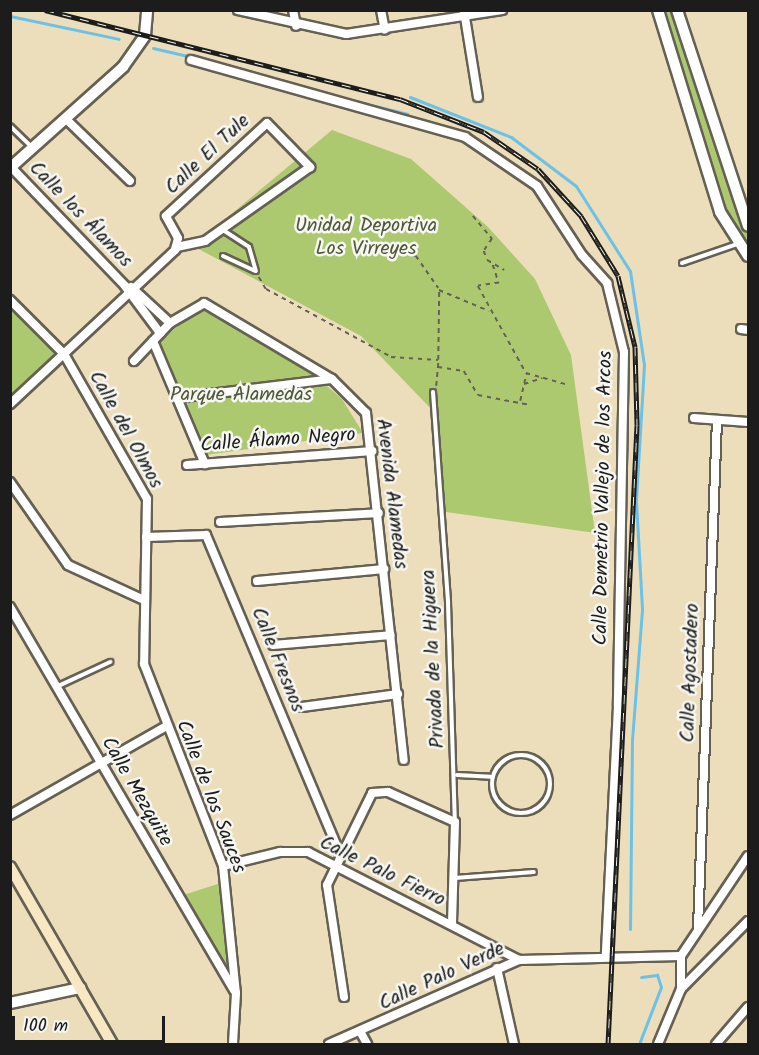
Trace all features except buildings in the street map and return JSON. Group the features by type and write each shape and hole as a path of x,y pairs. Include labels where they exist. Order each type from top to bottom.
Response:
{"main road":[{"path":"10,867 112,1044"}],"street":[{"path":"11,167 129,59 145,35 147,10"},
{"path":"238,10 296,26 346,34 385,30 464,13 502,10"},
{"path":"294,10 296,26"},
{"path":"381,10 385,30"},
{"path":"658,10 720,212 737,244 748,256"},
{"path":"676,10 748,226"},
{"path":"464,13 478,97"},
{"name":"Calle Demetrio Vallejo de los Arcos","path":"191,60 426,122 465,137 537,186 582,255 608,283 624,352 618,717 606,955"},
{"path":"66,119 130,181"},
{"name":"Calle El Tule","path":"269,123 310,170 222,230 196,245 176,247 166,216 269,123"},
{"name":"Calle los Álamos","path":"11,167 125,286 127,295 160,333"},
{"path":"10,404 136,288 176,247"},
{"name":"Calle los Álamos","path":"125,286 136,288 170,323"},
{"name":"Calle del Olmos","path":"10,300 64,354 143,490 146,537 144,600"},
{"name":"Avenida Alamedas","path":"134,361 170,323 204,303 332,379 366,413 379,513 404,760"},
{"path":"153,341 205,464"},
{"path":"177,398 332,379"},
{"path":"694,418 748,422"},
{"name":"Calle Agostadero","path":"698,928 717,420"},
{"name":"Calle Álamo Negro","path":"187,465 372,451"},
{"path":"10,482 68,565 144,600"},
{"path":"220,522 379,513"},
{"name":"Calle Fresnos","path":"146,537 206,535 340,853"},
{"path":"257,581 384,569"},
{"name":"Calle de los Sauces","path":"144,600 144,664 165,727 223,866 236,993 233,1044"},
{"name":"Calle Mezquite","path":"10,607 236,993"},
{"path":"273,645 392,635"},
{"path":"302,707 398,694"},
{"path":"10,815 165,727"},
{"path":"344,997 328,893 340,853 378,790 455,822"},
{"name":"Privada de la Higuera","path":"452,925 455,822"},
{"name":"Calle Palo Fierro","path":"223,866 292,851 336,864 519,960"},
{"path":"681,989 681,956 748,856"},
{"path":"658,1044 681,989 748,921"},
{"name":"Calle Palo Verde","path":"329,1044 361,1033 497,968 519,960 606,955 681,956"},
{"path":"497,968 514,1044"},
{"path":"10,1003 80,988"},
{"path":"716,1044 730,1024 748,1007"},
{"path":"361,1033 367,1044"}],"lane":[{"path":"10,126 32,148"},
{"path":"222,230 249,247 256,271"},
{"path":"682,262 737,244"},
{"path":"223,256 256,271"},
{"name":"Privada de la Higuera","path":"433,392 457,775 455,822"},
{"path":"56,687 110,662"},
{"path":"530,757 548,773 550,794 532,811 506,807 492,796 491,777 508,758 530,757"},
{"path":"457,775 491,777"},
{"path":"453,878 534,872"}],"path":[{"path":"473,216 492,239 484,251 493,265 499,283 478,286 489,311 526,373 565,384"},
{"path":"394,252 416,256 440,290 489,311"},
{"path":"493,265 504,270"},
{"path":"256,271 267,290 390,357 438,360"},
{"path":"433,392 438,368 440,290"},
{"path":"438,368 464,371 478,395 520,401 530,405"},
{"path":"520,401 526,373"},
{"path":"523,384 542,378"}],"green space":[{"path":"659,11 678,11 748,219 746,250 733,235"},
{"name":"Unidad Deportiva Los Virreyes","path":"332,130 411,159 488,227 535,279 571,355 595,533 439,511 434,412 361,336 193,246"},
{"name":"Parque Alamedas","path":"200,306 313,374 342,399 363,433 206,455 160,342"},
{"path":"10,309 57,353 11,395 10,395"},
{"path":"221,883 234,986 180,896"}],"waterway":[{"path":"10,16 119,39"},
{"path":"153,48 192,57"},
{"path":"326,94 408,114"},
{"path":"410,97 511,137 576,186 630,271 644,365 636,501 642,610 632,740 630,929"},
{"path":"639,1044 661,987 657,975 641,977"}],"railway":[{"path":"45,10 400,99 484,132 538,169 581,216 618,276 635,347 637,425 608,1044"}]}
